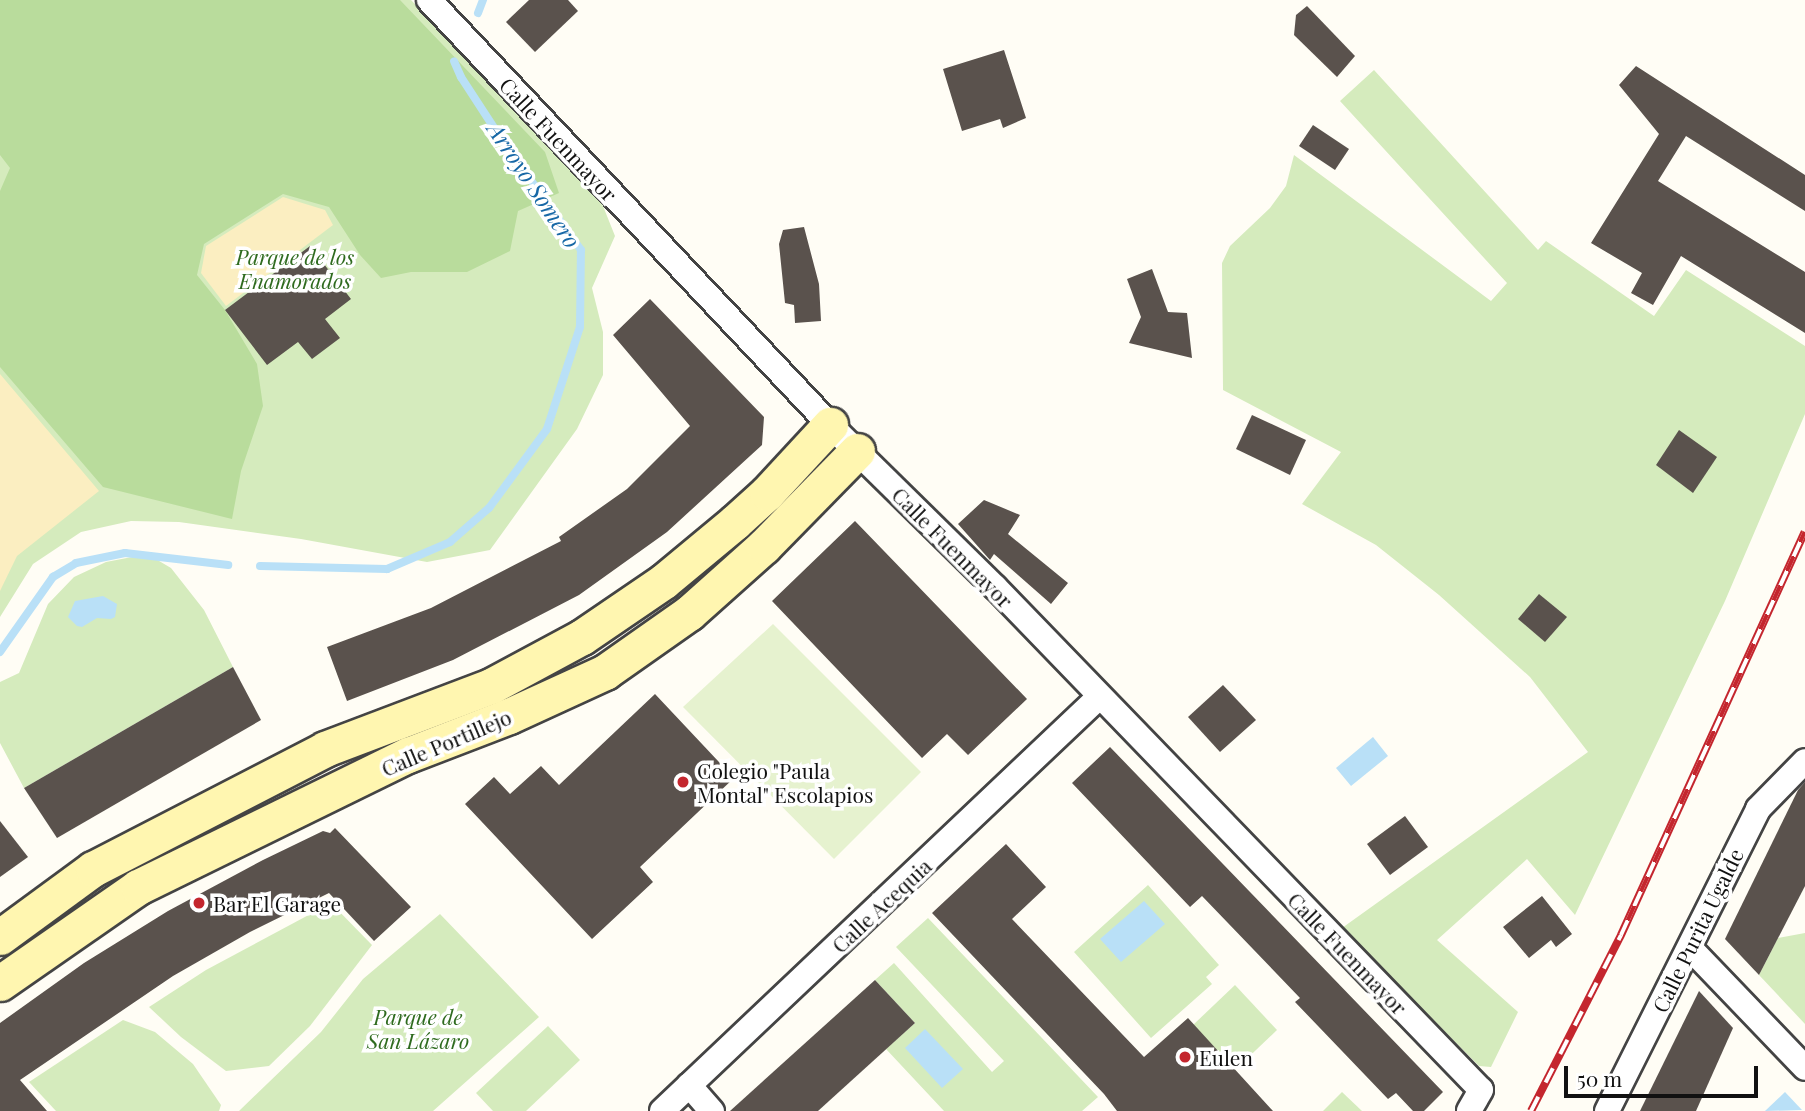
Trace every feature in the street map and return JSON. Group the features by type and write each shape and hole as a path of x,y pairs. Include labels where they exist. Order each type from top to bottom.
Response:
{"main road":[{"name":"Calle Portillejo","path":"0,937 93,869 325,749 491,686 582,637 664,581 735,522 767,493 830,425"},
{"name":"Calle Portillejo","path":"0,983 138,887 408,755 509,716 605,672 689,613 764,546 857,451"}],"street":[{"name":"Calle Fuenmayor","path":"429,0 830,425 995,587 1475,1100"},
{"name":"Calle Acequia","path":"662,1111 1098,697"},
{"name":"Calle Purita Ugalde","path":"1607,1111 1758,809 1805,761"},
{"path":"1690,948 1805,1068"},
{"path":"690,1085 712,1111"}],"green space":[{"name":"Parque de los Enamorados","path":"0,0 411,0 599,196 615,236 592,288 603,332 603,375 577,429 490,550 427,562 301,539 179,522 131,521 81,532 33,564 0,617"},
{"path":"0,0 400,0 545,152 559,193 518,211 510,251 467,272 411,272 381,278 360,255 329,207 283,194 204,244 197,275 225,310 257,364 263,406 241,471 232,519 103,487 0,367 0,191 10,168 0,155"},
{"path":"1374,70 1538,250 1546,241 1654,316 1686,270 1805,346 1805,414 1725,601 1575,915 1527,859 1437,940 1518,1012 1491,1067 1479,1066 1342,928 1588,752 1530,677 1439,595 1376,545 1302,504 1341,452 1223,390 1222,263 1230,246 1270,208 1286,186 1294,155 1491,301 1507,283 1340,101"},
{"path":"132,557 154,558 171,568 204,610 233,667 24,788 0,743 0,682 19,673 48,604 74,577 106,562"},
{"path":"773,624 921,772 834,859 683,707"},
{"path":"1148,885 1219,965 1206,977 1212,984 1151,1038 1074,952"},
{"name":"Parque de San Lázaro","path":"331,903 372,945 310,1026 269,1066 226,1071 181,1037 149,1007 206,970"},
{"name":"Parque de San Lázaro","path":"440,914 539,1017 433,1111 239,1111 321,1032 363,979"},
{"path":"928,918 1098,1097 1082,1111 944,1111 886,1049 915,1023 875,980 894,963 992,1072 1004,1061 896,947"},
{"path":"1805,933 1805,1024 1759,975 1778,938"},
{"path":"1235,985 1277,1030 1235,1070 1193,1025"},
{"path":"123,1020 155,1032 193,1064 221,1105 219,1111 56,1111 29,1082"},
{"path":"548,1026 580,1060 526,1111 493,1111 476,1093"},
{"path":"1342,1092 1362,1111 1323,1111"}],"sand":[{"path":"283,197 325,210 333,225 226,306 201,273 206,246"},
{"path":"0,374 99,491 17,556 0,591"}],"water":[{"path":"103,596 117,604 115,617 97,618 82,627 68,617 75,601"},
{"path":"1373,737 1388,756 1351,786 1336,768"},
{"path":"1144,901 1165,924 1121,962 1100,939"},
{"path":"925,1029 963,1069 942,1088 905,1048"},
{"path":"1785,1092 1802,1110 1765,1111"}],"building":[{"path":"529,0 568,0 578,11 535,52 506,22"},
{"path":"1307,6 1355,56 1337,77 1294,35 1296,15"},
{"path":"1004,50 1026,118 1003,128 1000,119 962,131 943,69"},
{"path":"1636,66 1805,175 1805,211 1686,136 1658,181 1805,272 1805,333 1681,256 1653,305 1631,293 1642,273 1591,243 1659,134 1619,85"},
{"path":"1313,125 1349,149 1335,170 1299,146"},
{"path":"804,227 819,284 821,321 795,323 794,305 785,303 779,244 783,230"},
{"path":"310,246 351,299 325,319 340,338 312,359 298,342 267,365 225,310"},
{"path":"1152,269 1168,312 1187,313 1192,358 1129,343 1141,317 1127,279"},
{"path":"650,299 764,417 762,445 667,532 579,595 453,660 347,701 327,647 431,608 561,541 559,537 627,489 690,426 613,335"},
{"path":"1252,415 1306,440 1290,475 1236,449"},
{"path":"1679,430 1717,457 1693,493 1656,465"},
{"path":"984,500 1020,515 1008,534 1068,583 1051,604 994,554 990,560 958,524"},
{"path":"855,521 1027,699 968,755 947,734 922,758 772,601"},
{"path":"1539,594 1567,617 1545,642 1518,619"},
{"path":"233,667 261,720 57,838 24,788"},
{"path":"1223,685 1256,720 1220,752 1188,717"},
{"path":"655,694 734,778 640,867 653,882 592,939 465,804 494,777 510,794 541,766 559,785"},
{"path":"1110,747 1443,1092 1424,1111 1413,1111 1396,1093 1388,1099 1295,1002 1300,998 1202,896 1190,907 1072,783"},
{"path":"1805,782 1805,886 1759,975 1725,939 1798,790"},
{"path":"1405,816 1428,847 1390,875 1367,844"},
{"path":"0,821 28,857 0,877"},
{"path":"335,828 411,907 374,941 329,893 250,932 173,976 20,1080 47,1111 0,1111 0,1023 84,963 168,911 263,860 323,831 330,833"},
{"path":"1006,844 1046,887 1012,919 1144,1057 1188,1018 1273,1111 1117,1111 1104,1094 932,913"},
{"path":"1542,896 1572,934 1556,947 1551,940 1529,958 1503,927"},
{"path":"875,980 915,1023 818,1111 730,1111"},
{"path":"1699,991 1733,1028 1696,1111 1640,1111"}],"waterway":[{"name":"Arroyo Somero","path":"478,13 483,0"},
{"name":"Arroyo Somero","path":"260,566 387,569 450,542 489,508 547,429 580,327 581,250 502,140 461,77 454,61"},
{"name":"Arroyo Somero","path":"0,652 53,577 76,563 125,553 228,565"}],"railway":[{"path":"1531,1111 1621,935 1805,532"}],"place":[{"name":"Colegio \"Paula Montal\" Escolapios","path":"683,782"},
{"name":"Bar El Garage","path":"199,903"},
{"name":"Eulen","path":"1185,1057"}]}
